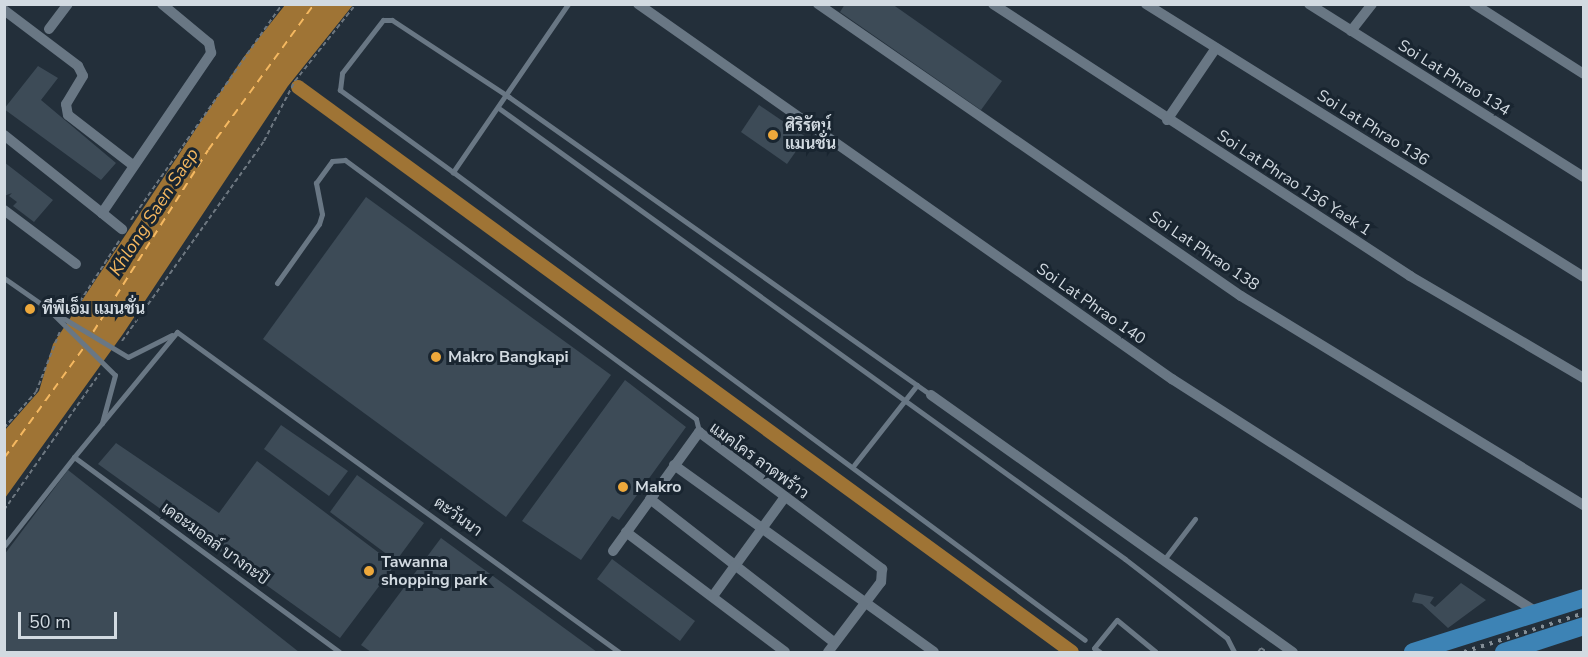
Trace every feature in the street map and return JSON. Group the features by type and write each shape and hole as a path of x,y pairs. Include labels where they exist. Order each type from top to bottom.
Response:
{"main road":[{"path":"1413,652 1584,598"},
{"path":"1504,652 1584,626"}],"street":[{"path":"49,29 68,4"},
{"path":"102,213 211,53 209,43 162,4"},
{"name":"Soi Lat Phrao 140","path":"638,4 1173,379 1538,613"},
{"name":"Soi Lat Phrao 138","path":"818,4 1241,296 1584,505"},
{"name":"Soi Lat Phrao 136 Yaek 1","path":"993,4 1167,120 1410,276 1584,378"},
{"name":"Soi Lat Phrao 136","path":"1146,4 1584,277"},
{"name":"Soi Lat Phrao 134","path":"1309,4 1584,177"},
{"path":"1352,31 1372,4"},
{"path":"1474,4 1584,74"},
{"path":"4,10 78,66 83,76 66,104 68,115 134,166"},
{"path":"1167,120 1216,48"},
{"path":"4,135 123,232"},
{"path":"4,210 76,264"},
{"path":"931,395 1162,563 1293,652"},
{"name":"แมคโคร ลาดพร้าว","path":"613,551 699,432 882,569 880,582 831,648"},
{"path":"674,465 863,605 934,652"},
{"path":"713,596 785,498"},
{"path":"650,499 735,566 831,648"},
{"path":"626,532 785,652"}],"lane":[{"path":"453,172 509,97 568,4"},
{"path":"931,395 509,97 392,20 377,23 342,73 340,90 854,465 1085,640"},
{"path":"500,109 907,397 1207,621 1234,652"},
{"path":"277,283 319,224 322,214 316,183 332,161 345,160 696,419 699,432"},
{"path":"4,278 46,308 128,357 177,332"},
{"path":"46,308 115,375 102,423"},
{"path":"4,546 177,332"},
{"name":"ตะวันนา","path":"177,332 282,404 619,652"},
{"path":"854,465 916,385"},
{"name":"เดอะมอลล์ บางกะปิ","path":"74,457 339,652"},
{"path":"1162,563 1195,519"},
{"path":"1100,652 1094,648 1117,620 1156,652"}],"path":[{"path":"68,319 123,232 282,4"},
{"path":"119,345 264,141 295,81 356,4"},
{"path":"69,307 74,311"},
{"path":"4,428 36,392 51,342 63,327"},
{"path":"4,510 106,365"},
{"path":"1258,652 1262,648 1267,652"}],"water":[{"name":"Khlong Saen Saep","path":"285,5 353,5 288,86 123,334 5,498 5,430 39,391 53,344 243,58"}],"building":[{"path":"845,4 892,4 1002,81 981,110 840,12"},
{"path":"38,66 58,78 41,100 116,163 101,180 4,109"},
{"name":"ศิริรัตน์ แมนชั่น","path":"759,105 806,137 787,164 741,132"},
{"path":"4,162 53,200 34,222 13,206 17,202 9,196 12,193 4,196"},
{"name":"Makro Bangkapi","path":"366,197 611,375 506,517 263,339"},
{"path":"625,380 686,427 619,520 612,516 581,560 522,521"},
{"path":"281,425 348,471 329,496 264,449"},
{"path":"116,443 219,513 257,461 395,565 340,638 98,464"},
{"path":"68,470 299,652 4,652 4,555"},
{"path":"357,475 424,523 396,561 330,512"},
{"path":"441,538 597,652 371,652 361,645"},
{"path":"612,559 695,621 680,641 597,579"},
{"path":"1461,583 1486,600 1448,628 1422,604 1412,602 1415,593 1434,597 1430,603 1435,607"}],"waterway":[{"path":"298,87 1072,652"}],"ferry route":[{"path":"93,332 208,150 314,4"},
{"path":"4,458 84,347"}],"railway":[{"path":"1464,652 1584,613"}],"place":[{"name":"ศิริรัตน์ แมนชั่น","path":"773,135"},
{"name":"ทีพีเอ็ม แมนชั่น","path":"30,309"},
{"name":"Makro Bangkapi","path":"436,357"},
{"name":"Makro","path":"623,487"},
{"name":"Tawanna shopping park","path":"369,571"}]}
